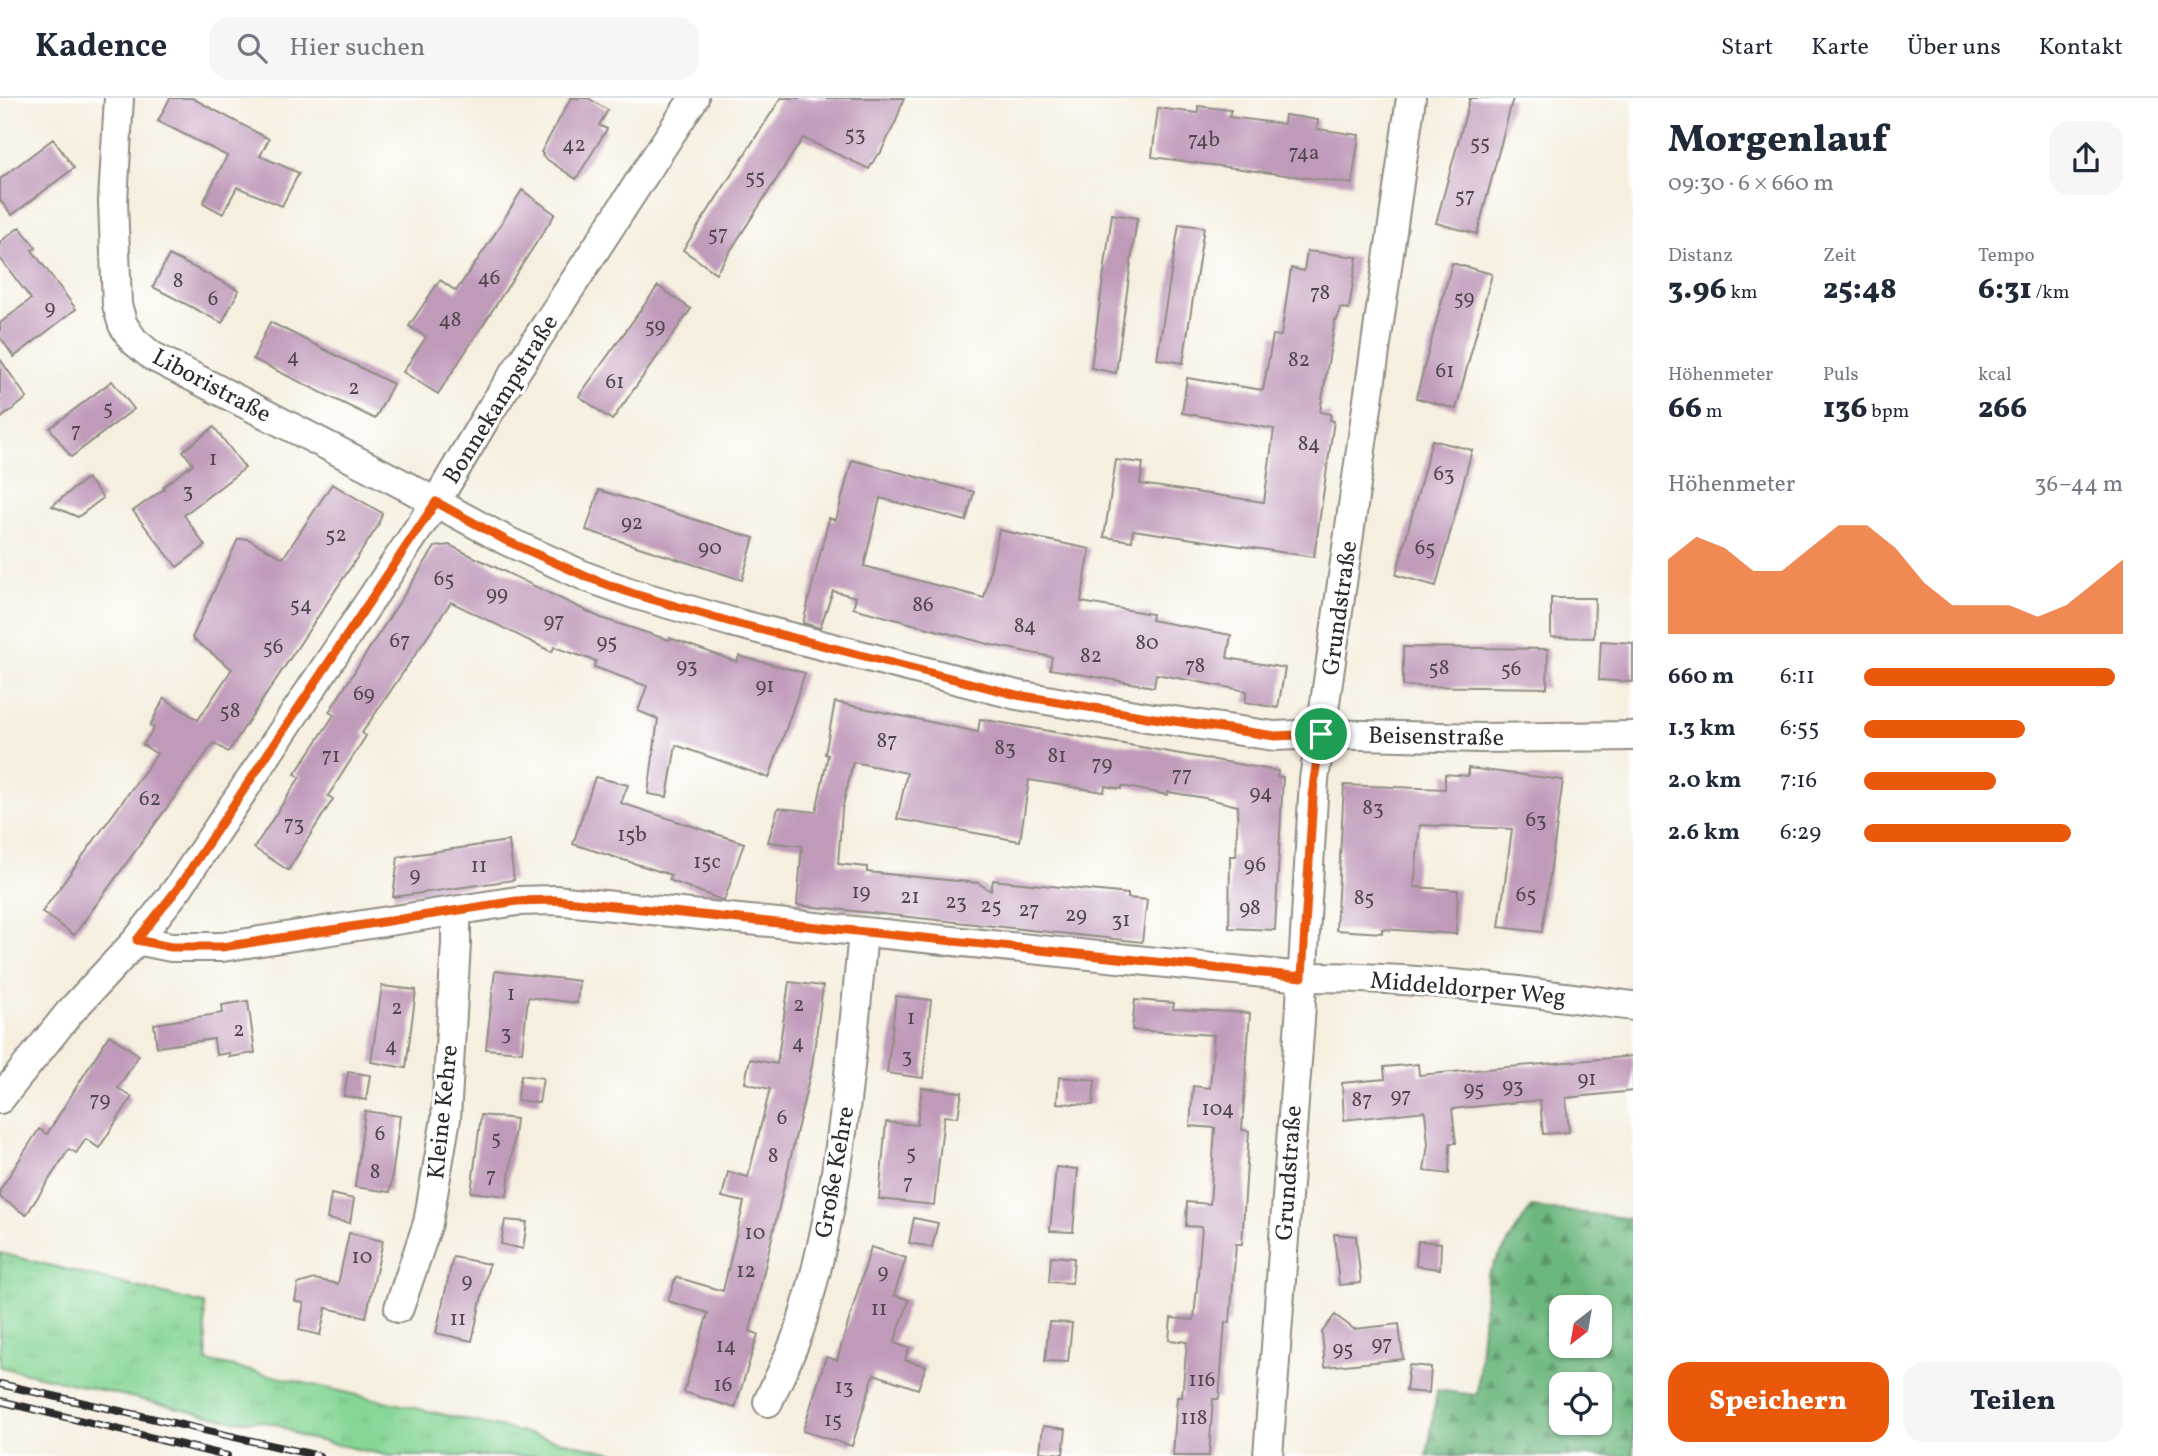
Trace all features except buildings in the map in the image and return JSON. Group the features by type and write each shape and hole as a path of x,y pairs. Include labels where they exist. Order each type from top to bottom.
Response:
{"street":[{"name":"Liboristraße","path":"119,98 113,201 117,305 123,325 134,341 152,356 436,502"},
{"name":"Bonnekampstraße","path":"0,1099 69,1013 137,940 178,888 436,502 488,414 694,98"},
{"name":"Grundstraße","path":"1268,1456 1314,780 1411,98"},
{"name":"Beisenstraße","path":"436,502 507,541 587,577 634,594 731,622 1017,695 1275,736 1633,736"},
{"name":"Middeldorper Weg","path":"137,940 171,947 222,947 517,901 555,900 1302,977 1420,982 1633,1006"},
{"name":"Kleine Kehre","path":"399,1308 428,1223 446,1118 456,911"},
{"name":"Große Kehre","path":"768,1402 803,1321 823,1242 850,1077 863,932"}],"green space":[{"path":"1531,1207 1633,1219 1633,1456 1427,1456 1437,1390 1477,1395 1487,1275"},
{"path":"0,1253 204,1304 207,1361 627,1456 390,1456 301,1437 279,1425 258,1421 234,1421 0,1367"}],"railway":[{"path":"0,1384 319,1456"},
{"path":"0,1401 227,1456"}],"route":[{"path":"436,502 507,541 587,577 634,594 731,622 1017,695 1275,736 1321,734 1314,780 1302,977 555,900 517,901 222,947 171,947 137,940 178,888 436,502"}]}
